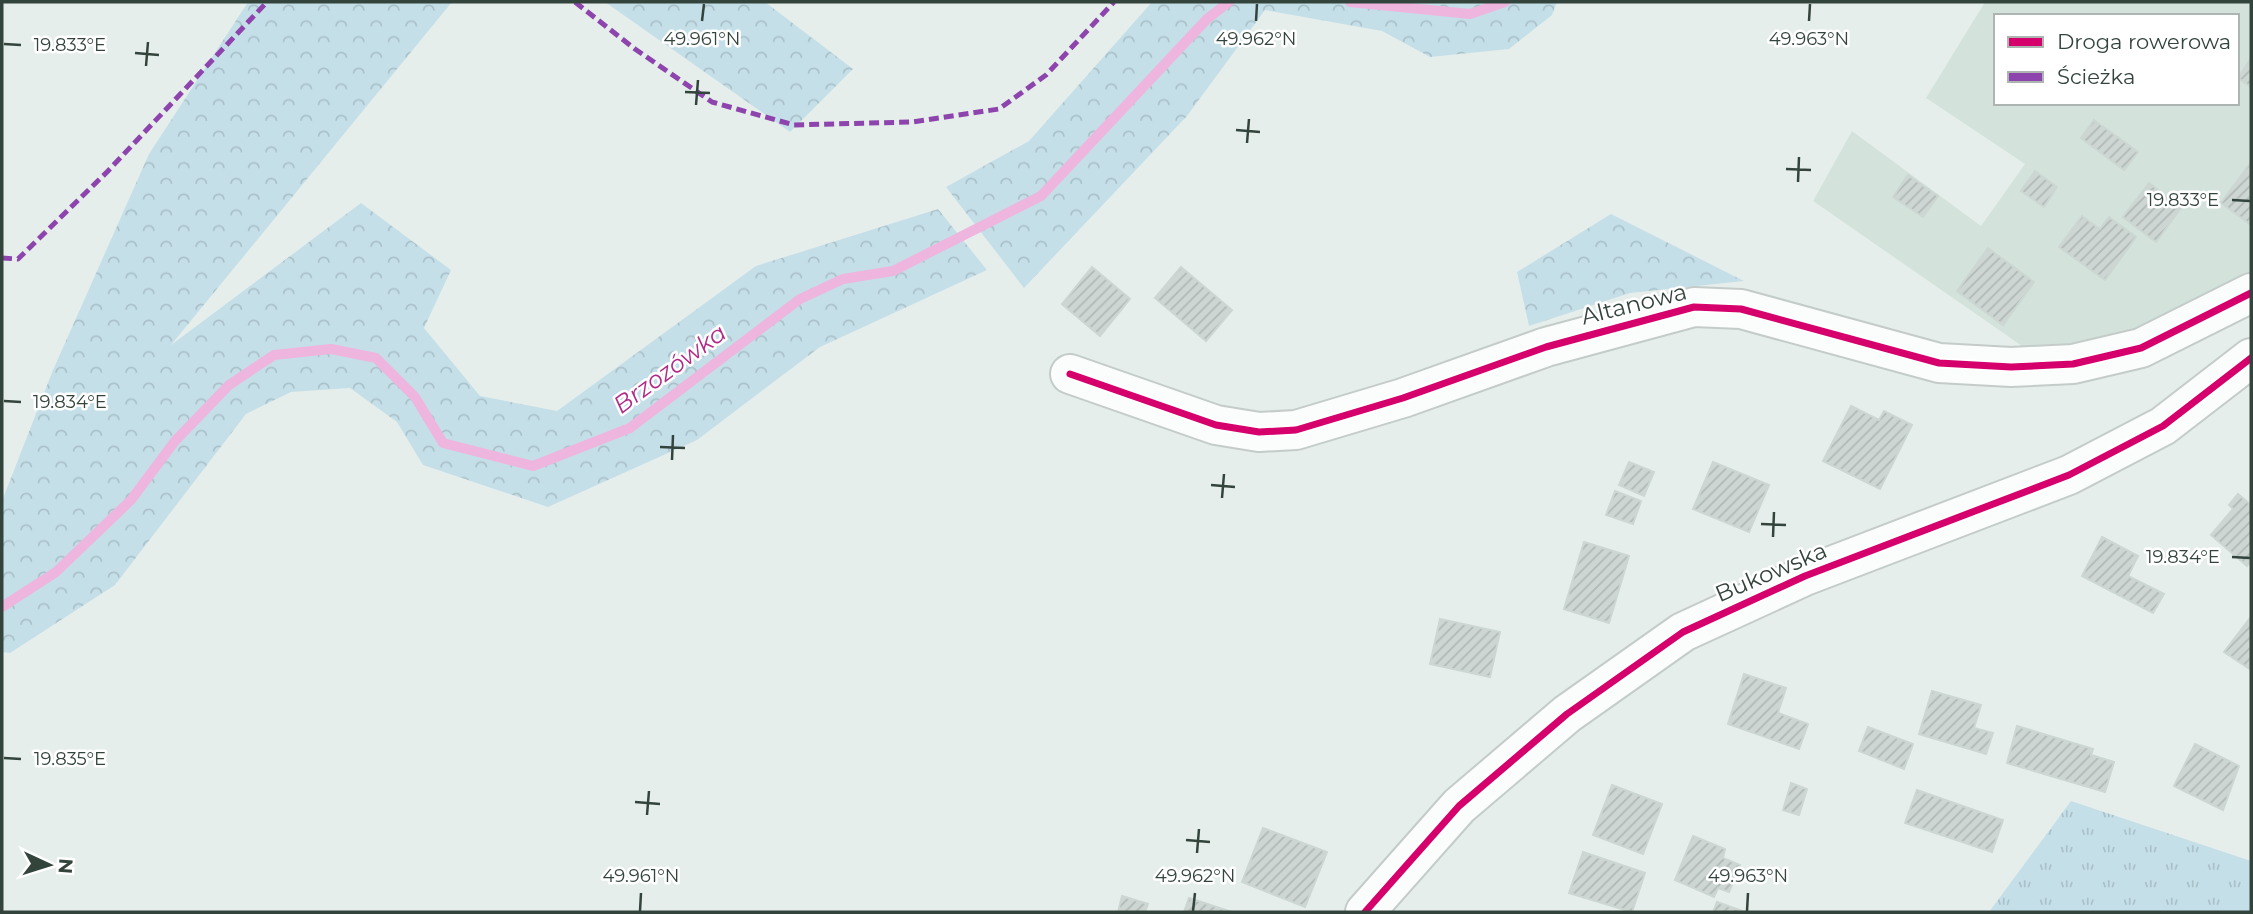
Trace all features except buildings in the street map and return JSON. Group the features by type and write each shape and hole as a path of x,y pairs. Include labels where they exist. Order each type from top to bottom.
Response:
{"street":[{"name":"Altanowa","path":"1070,374 1216,425 1259,432 1296,430 1403,398 1546,347 1694,307 1741,309 1939,363 2011,367 2073,364 2141,348 2251,293"},
{"name":"Bukowska","path":"1365,912 1459,806 1567,713 1683,632 1805,576 2069,475 2163,426 2251,358"}],"shaded area":[{"path":"1985,2 2251,2 2251,291 2138,334 2038,357 1813,201 1852,131 1981,226 2025,164 1926,98"}],"green space":[{"path":"248,2 452,2 171,345 361,203 451,270 424,328 480,396 557,411 756,266 938,209 987,270 820,347 697,440 548,507 423,465 397,422 350,388 291,392 246,414 115,585 10,653 2,652 2,501 53,370 149,154"},
{"path":"605,2 765,2 853,69 790,132"},
{"path":"1152,2 1557,2 1552,15 1509,49 1430,57 1382,31 1265,10 1187,116 1024,288 946,187 1029,141"},
{"path":"1611,214 1744,281 1630,293 1529,326 1517,272"},
{"path":"2071,801 2251,861 2251,912 1989,912"}],"waterway":[{"name":"Brzozówka","path":"2,607 56,572 131,500 175,441 229,385 274,355 331,349 376,358 415,397 443,443 533,466 630,428 800,299 843,279 893,271 1041,196 1207,19 1229,2"},
{"name":"Brzozówka","path":"1350,2 1470,14 1505,2"}],"marked path":[{"path":"2,258 18,259 107,172 267,2"},
{"path":"575,2 635,49 712,102 794,125 912,122 999,109 1046,75 1114,2"}],"cycle path":[{"path":"1070,374 1216,425 1259,432 1296,430 1403,398 1546,347 1694,307 1741,309 1939,363 2011,367 2073,364 2141,348 2251,293"},
{"path":"1365,912 1459,806 1567,714 1683,632 1805,576 2069,475 2163,426 2251,358"}]}
